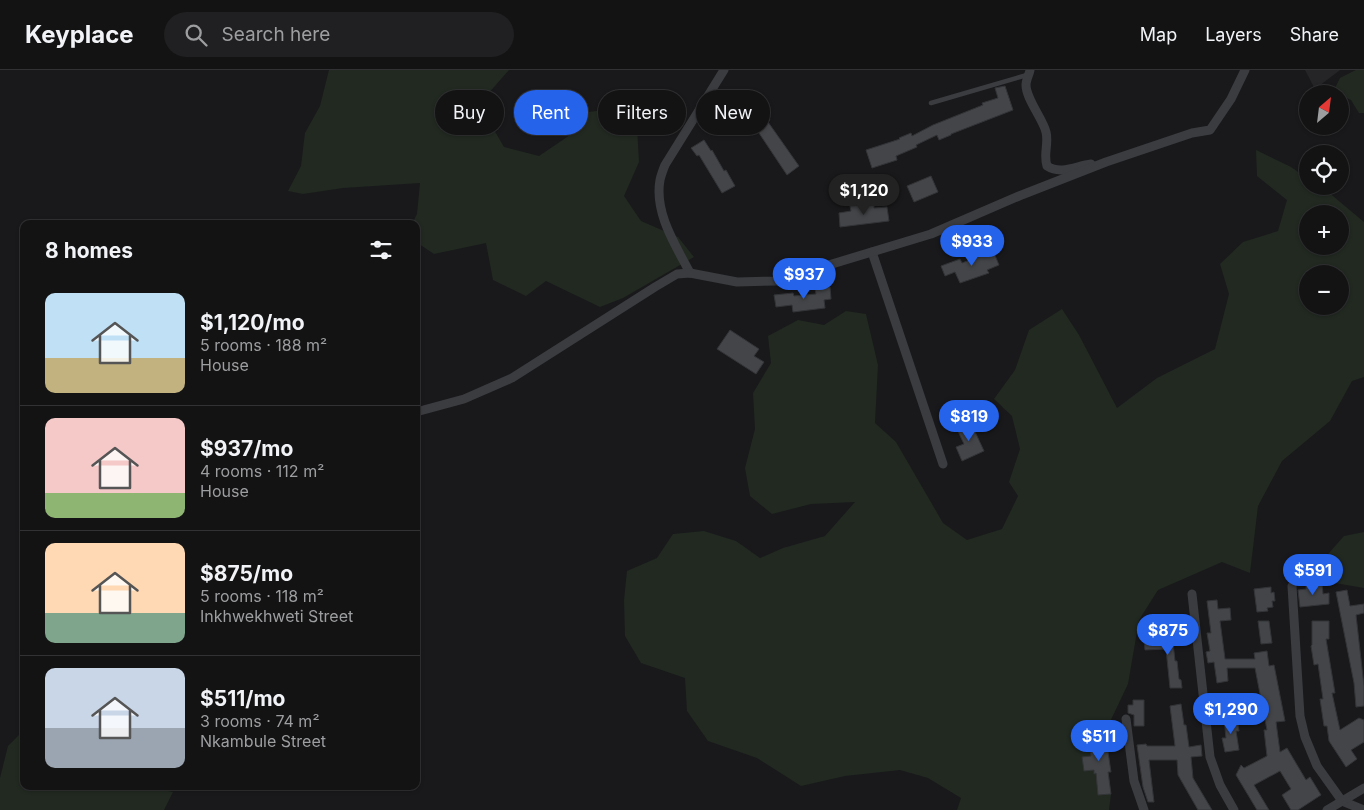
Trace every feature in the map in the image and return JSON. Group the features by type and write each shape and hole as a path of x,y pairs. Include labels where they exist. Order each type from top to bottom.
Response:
{"street":[{"path":"690,273 667,226 660,206 660,181 665,165 724,70"},
{"path":"1030,70 1026,87 1046,130 1048,145 1044,157 1047,166 1062,171 1081,165 1106,162"},
{"path":"420,411 464,400 512,378 677,274 690,273 737,282 776,281 931,234 1019,196 1106,162 1192,133 1210,130 1231,99 1245,70"},
{"path":"872,252 943,464"},
{"path":"1292,586 1300,716 1305,738 1317,766 1342,801 1364,810"},
{"path":"1192,594 1210,757 1220,785 1234,810"},
{"path":"1126,719 1134,781 1144,810"},
{"path":"1327,810 1364,788"}],"lane":[{"path":"931,103 1027,75 1026,87"}],"shaded area":[{"path":"329,70 509,70 491,90 435,90 435,135 497,135 504,147 539,156 570,135 588,135 588,112 598,111 598,135 638,135 639,162 624,196 641,221 678,237 694,257 623,298 600,307 546,281 526,296 493,280 486,243 434,254 420,245 420,220 414,220 417,214 420,183 343,188 303,194 288,191 301,166 305,133 320,106"},
{"path":"1305,70 1340,70 1320,85 1313,85"},
{"path":"1356,70 1364,70 1364,113 1359,113 1349,99 1349,85 1336,85 1340,78"},
{"path":"1256,150 1299,172 1299,195 1332,195 1344,205 1299,205 1299,255 1349,255 1349,209 1364,222 1364,377 1352,381 1330,421 1282,461 1258,506 1250,573 1222,562 1158,590 1139,620 1128,684 1108,726 1107,758 1111,794 1109,810 957,810 961,798 928,778 900,770 845,776 801,786 757,758 708,741 687,711 685,678 641,663 625,636 624,600 627,571 657,558 673,534 704,531 736,541 760,558 783,548 825,536 855,502 811,504 772,514 750,496 745,468 755,429 753,393 771,363 768,336 798,320 824,325 846,311 866,314 878,365 875,423 896,442 943,523 967,540 1002,529 1018,496 1009,482 1020,449 1012,416 994,399 1015,370 1029,330 1062,309 1079,335 1117,408 1157,378 1215,349 1229,294 1220,264 1243,242 1278,231 1287,200 1257,176"},
{"path":"1364,532 1364,588 1323,581 1320,578 1322,561 1344,536"},
{"path":"20,734 20,790 163,790 173,792 164,810 0,810 0,778 8,746"}],"building":[{"path":"1005,86 1013,110 939,140 937,135 916,145 917,147 896,156 897,160 872,168 866,150 900,139 911,133 912,136 933,125 983,105 982,103 998,98 995,88"},
{"path":"770,125 799,166 787,175 760,135 770,135"},
{"path":"704,140 735,186 722,193 699,155 697,156 691,148"},
{"path":"931,176 938,192 914,202 907,186"},
{"path":"874,204 874,208 887,207 889,221 840,227 839,213 851,211 850,206"},
{"path":"992,248 999,265 987,270 989,273 960,283 955,272 945,276 941,266 960,259 962,263 985,254 984,252"},
{"path":"830,287 831,299 824,300 825,308 793,312 792,305 776,307 774,295 793,293 794,296 816,294 815,289"},
{"path":"730,330 759,349 754,356 764,362 756,374 717,349"},
{"path":"970,421 984,451 962,461 956,447 964,444 956,427"},
{"path":"1322,584 1323,594 1329,593 1329,604 1300,607 1298,590 1306,589 1306,586"},
{"path":"1271,587 1271,593 1274,592 1275,601 1272,601 1273,607 1267,608 1268,611 1257,612 1254,589"},
{"path":"1347,590 1350,606 1364,604 1364,613 1356,615 1364,686 1364,706 1356,707 1354,683 1336,592"},
{"path":"1217,600 1218,609 1230,608 1231,620 1220,621 1225,659 1255,659 1254,653 1267,651 1269,666 1274,665 1285,721 1276,722 1280,752 1287,748 1306,780 1310,777 1321,795 1298,810 1291,810 1282,795 1291,789 1280,771 1254,785 1269,810 1257,810 1236,775 1241,765 1244,768 1267,756 1264,730 1267,730 1255,668 1227,668 1228,681 1217,683 1214,662 1208,663 1206,652 1210,651 1207,633 1211,633 1207,601"},
{"path":"1258,621 1269,621 1272,643 1261,644"},
{"path":"1312,621 1329,621 1329,639 1326,639 1335,693 1332,693 1340,730 1359,718 1364,720 1364,742 1351,750 1357,759 1346,767 1329,741 1327,726 1324,726 1320,699 1323,699 1318,664 1314,665 1311,646"},
{"path":"1171,624 1175,661 1177,661 1182,688 1170,688 1166,649 1145,650 1144,641 1165,641 1163,625"},
{"path":"1133,700 1144,700 1144,726 1134,726 1134,715 1128,713 1128,705 1133,705"},
{"path":"1181,704 1189,747 1201,745 1202,756 1191,757 1193,778 1212,810 1198,810 1178,775 1177,760 1149,760 1154,802 1148,802 1143,787 1137,745 1175,746 1170,706"},
{"path":"1237,718 1239,731 1236,731 1239,750 1225,752 1222,738 1226,738 1224,719"},
{"path":"1102,730 1111,772 1108,772 1111,794 1098,795 1096,773 1094,774 1094,770 1084,771 1082,757 1091,756 1087,733"}]}
